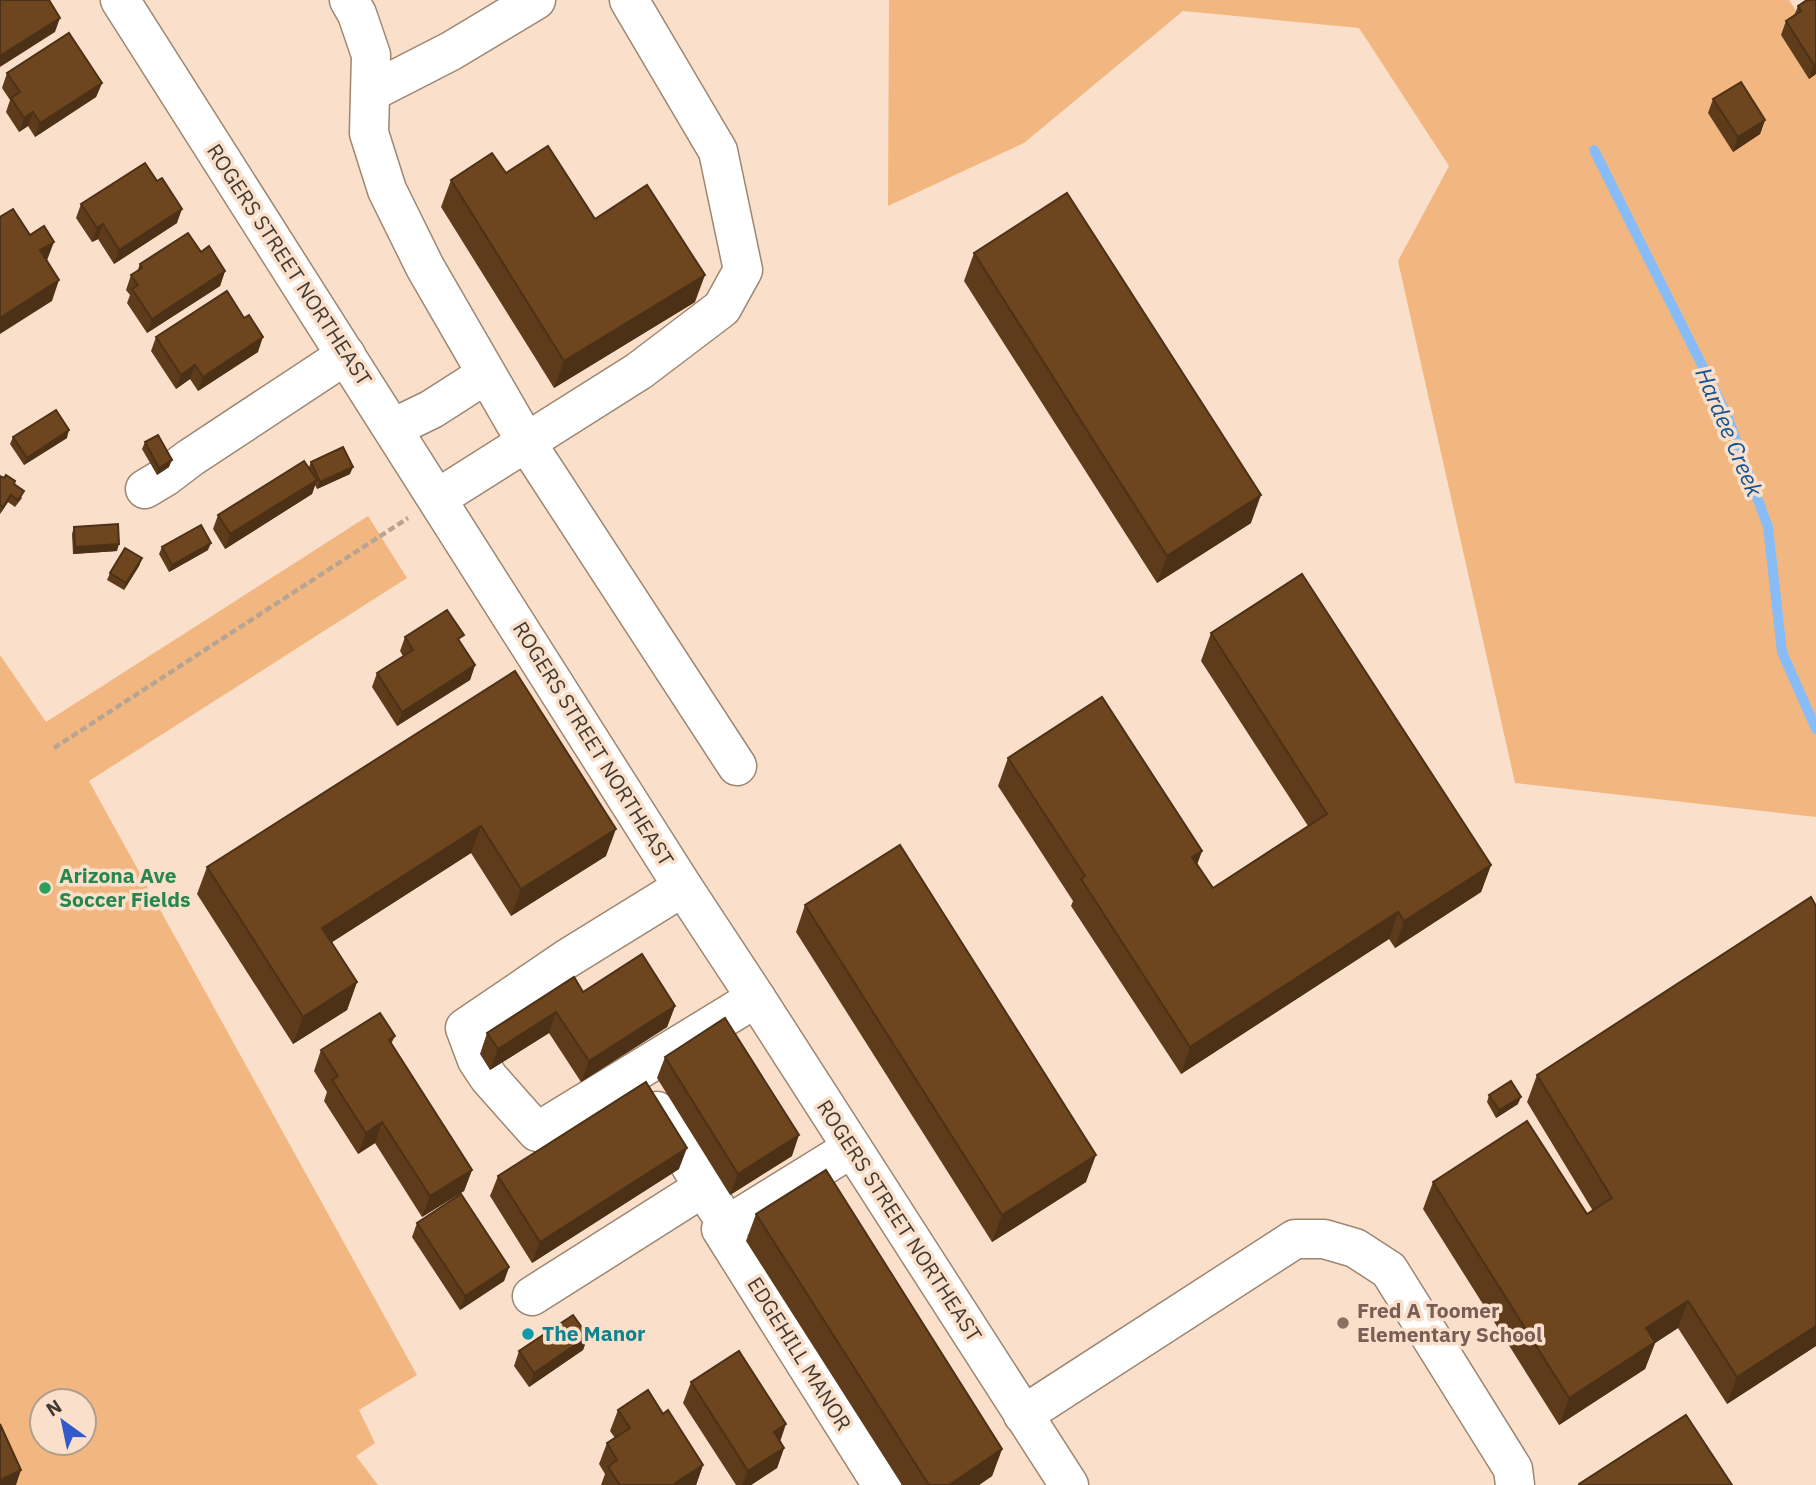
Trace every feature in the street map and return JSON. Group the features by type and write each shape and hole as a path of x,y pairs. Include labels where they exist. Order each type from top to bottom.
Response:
{"street":[{"name":"ROGERS STREET NORTHEAST","path":"120,0 438,498 560,727 683,887 1069,1485"},
{"path":"349,0 357,14 371,55 369,133 387,190 425,267 526,442 737,766"},
{"path":"371,92 451,51 536,0"},
{"path":"438,498 639,371 722,308 744,270 718,151 629,0"},
{"path":"145,489 346,355"},
{"path":"393,428 432,410 485,375"},
{"path":"683,887 568,958 465,1028 477,1060 489,1078 537,1132 756,998"},
{"name":"EDGEHILL MANOR","path":"643,1088 727,1225 721,1229 882,1485"},
{"path":"727,1225 852,1148"},
{"path":"532,1296 704,1187"},
{"path":"1023,1415 1295,1239 1324,1239 1355,1248 1389,1270 1513,1469 1515,1485"}],"path":[{"path":"54,748 438,498"}],"shaded area":[{"path":"889,0 1789,0 1816,41 1816,817 1515,783 1398,261 1449,166 1359,28 1183,11 1024,143 888,206"},
{"path":"368,516 407,578 89,781 417,1375 359,1410 375,1443 356,1456 378,1485 0,1485 0,655 46,722"}],"building":[{"path":"0,0 49,0 60,18 0,56"},
{"path":"1807,0 1816,0 1814,65 1786,21 1801,11 1798,6"},
{"path":"69,33 102,83 40,123 33,112 24,118 11,98 20,92 7,73"},
{"path":"1741,82 1765,120 1738,137 1713,99"},
{"path":"548,146 595,219 647,185 705,275 564,361 451,180 492,153 506,173"},
{"path":"145,163 157,181 162,178 182,209 119,250 103,224 97,228 81,204"},
{"path":"1067,193 1261,495 1167,556 974,253"},
{"path":"13,209 30,235 44,226 54,242 40,250 59,280 0,318 0,217"},
{"path":"188,233 201,252 209,246 225,271 152,319 132,289 138,285 131,275 142,268 140,264"},
{"path":"227,291 244,318 249,315 263,337 203,377 195,365 181,375 156,337"},
{"path":"56,410 69,430 27,458 13,437"},
{"path":"158,435 172,460 159,468 145,442"},
{"path":"343,447 353,467 320,482 311,462"},
{"path":"304,461 317,480 230,534 218,515"},
{"path":"6,475 24,491 18,500 11,495 3,507 0,505 0,476 4,478"},
{"path":"118,524 119,544 75,547 74,527"},
{"path":"201,525 211,543 172,565 162,547"},
{"path":"125,548 142,558 126,583 110,573"},
{"path":"1302,574 1491,865 1404,921 1398,912 1190,1047 1081,879 1085,876 1008,758 1102,697 1202,851 1192,857 1213,888 1327,814 1211,633"},
{"path":"447,610 464,635 458,639 475,665 402,712 377,673 413,650 405,637"},
{"path":"515,671 616,829 521,889 481,826 322,928 357,982 303,1017 207,867"},
{"path":"900,845 1096,1155 1002,1215 805,905"},
{"path":"1811,897 1816,906 1816,1326 1737,1377 1688,1301 1646,1328 1655,1342 1569,1398 1433,1182 1527,1121 1587,1214 1612,1198 1537,1075"},
{"path":"642,954 675,1006 589,1061 556,1012 498,1049 487,1033 574,977 583,992"},
{"path":"380,1013 395,1036 389,1040 472,1170 430,1196 382,1122 366,1133 332,1080 338,1076 321,1050"},
{"path":"725,1018 799,1135 738,1174 665,1057"},
{"path":"1511,1081 1521,1097 1499,1110 1489,1095"},
{"path":"646,1082 687,1148 540,1242 498,1176"},
{"path":"826,1170 1002,1449 949,1485 929,1485 756,1214"},
{"path":"461,1194 509,1267 465,1296 417,1223"},
{"path":"573,1315 588,1336 534,1373 519,1351"},
{"path":"739,1351 786,1424 774,1432 784,1448 748,1471 691,1382"},
{"path":"648,1390 663,1414 668,1410 703,1465 675,1483 676,1485 620,1485 608,1467 617,1460 607,1443 630,1428 618,1410"},
{"path":"1686,1415 1732,1485 1579,1485 1579,1484"},
{"path":"0,1424 21,1470 0,1480"}],"waterway":[{"name":"Hardee Creek","path":"1594,150 1726,413 1768,527 1782,652 1816,729"}],"place":[{"name":"Arizona Ave Soccer Fields","path":"45,888"},
{"name":"Fred A Toomer Elementary School","path":"1343,1323"},
{"name":"The Manor","path":"528,1334"}]}
